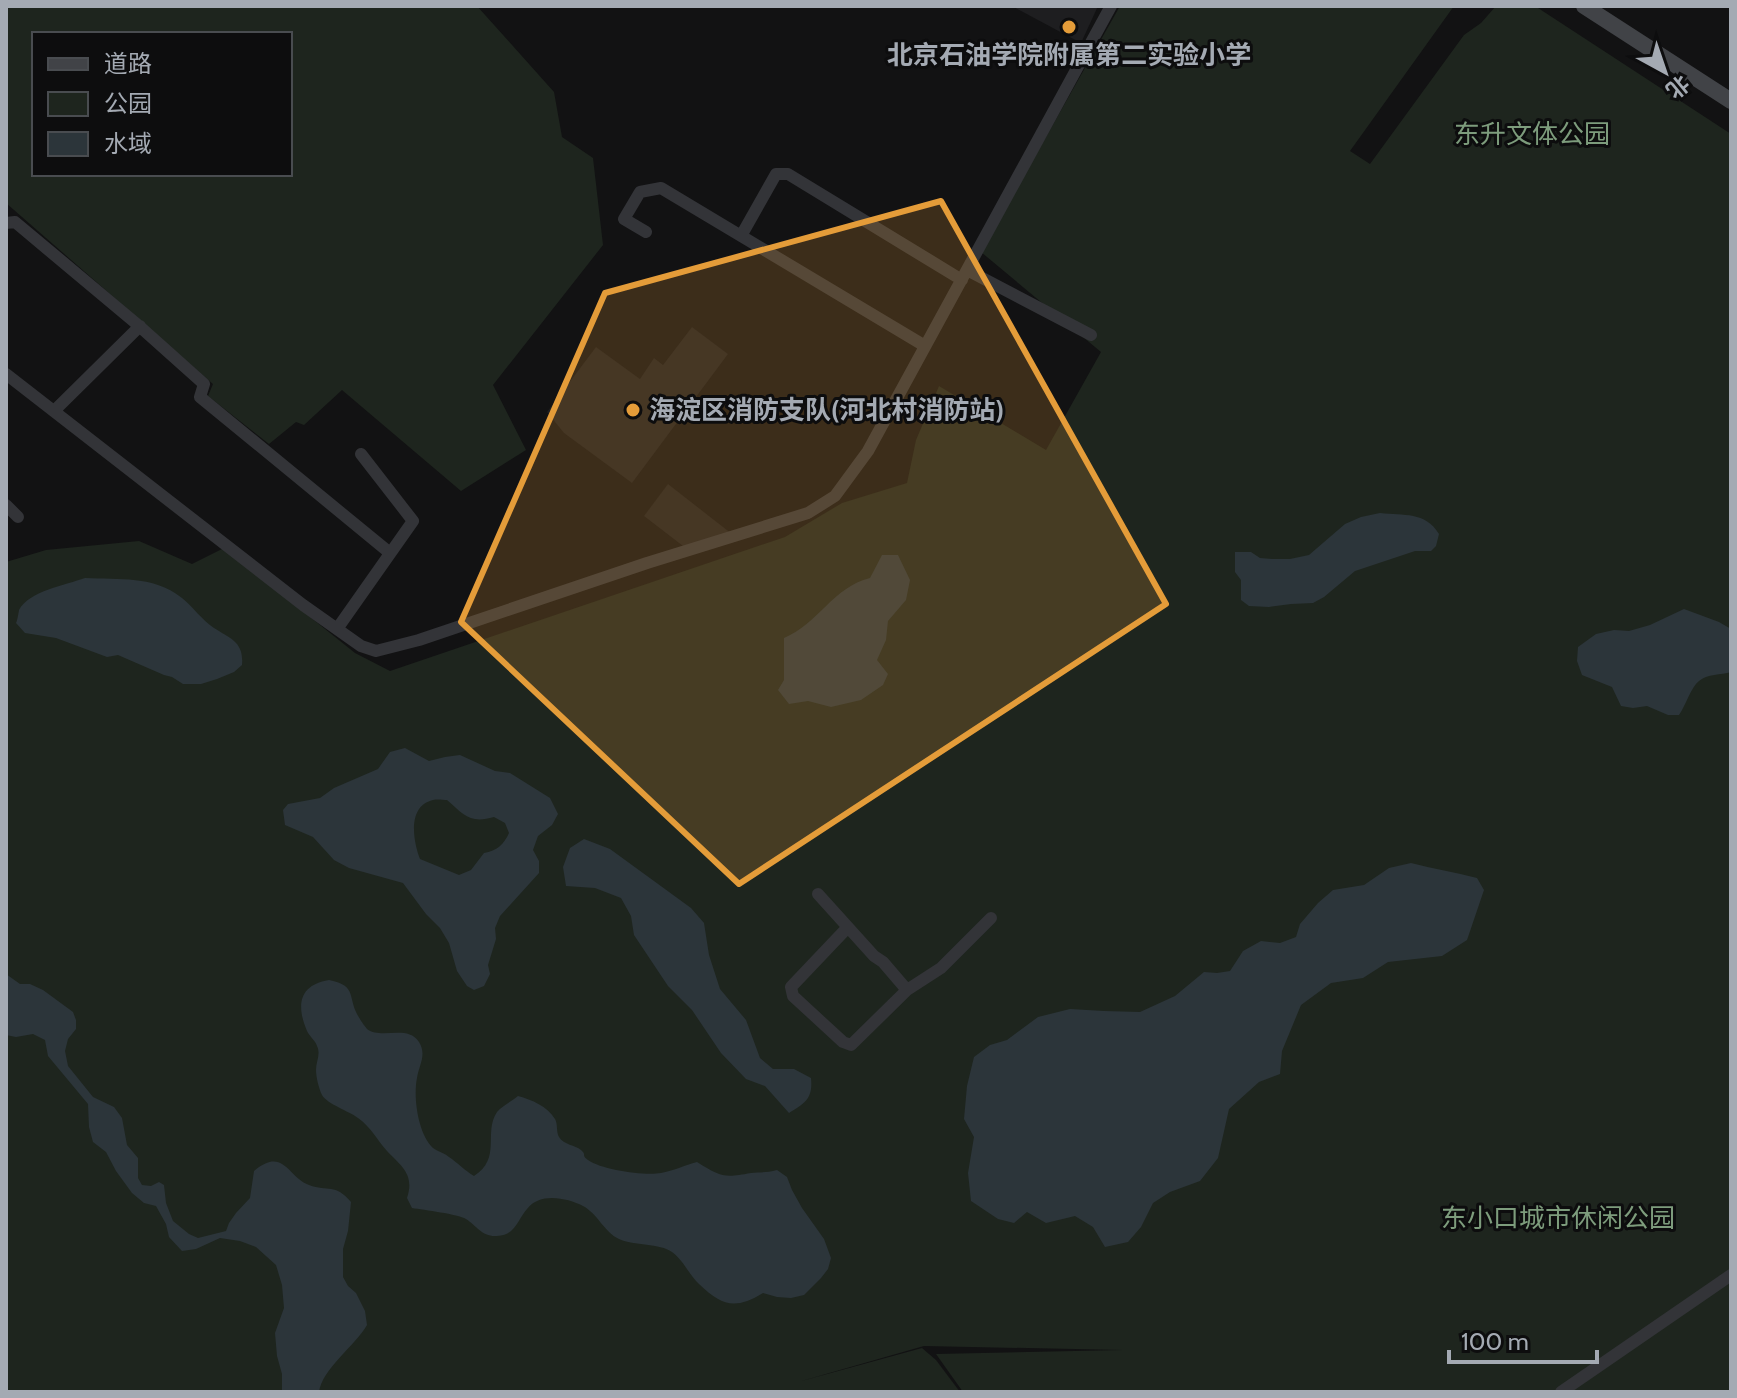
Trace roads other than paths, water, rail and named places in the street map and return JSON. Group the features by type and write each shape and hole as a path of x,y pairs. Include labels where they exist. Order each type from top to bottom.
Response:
{"street":[{"path":"9,382 54,411 303,605 361,646 376,651 419,640 647,563 808,513 835,496 868,451 1111,6"},
{"path":"1584,6 1731,101"},
{"path":"741,236 776,174 788,174 964,275 1091,335"},
{"path":"646,232 624,219 640,192 661,188 925,346"},
{"path":"6,223 15,222 140,326 204,384 200,397 390,553"},
{"path":"54,411 140,326"},
{"path":"337,629 413,521 361,454"},
{"path":"6,505 18,517"},
{"path":"818,894 907,990"},
{"path":"848,927 791,987 793,996 843,1042 851,1045 907,990 941,968 991,918"},
{"path":"1561,1392 1731,1275"}],"water":[{"path":"1380,513 1413,516 1427,521 1439,534 1436,546 1431,551 1415,551 1355,571 1313,603 1269,607 1249,606 1241,600 1241,580 1235,572 1235,552 1251,552 1260,558 1272,559 1309,555 1345,524"},
{"path":"882,555 898,555 910,580 906,600 888,621 886,640 877,660 888,674 883,685 861,700 831,707 808,701 789,704 778,690 784,680 784,638 807,624 846,589 870,578"},
{"path":"85,578 135,580 171,591 239,646 242,665 217,679 201,684 183,684 118,655 107,657 56,638 25,633 16,623 19,610 31,598"},
{"path":"1684,609 1731,629 1731,672 1699,681 1679,715 1668,715 1647,706 1621,706 1612,687 1582,675 1577,661 1578,647 1596,634 1629,631"},
{"path":"405,748 429,761 460,755 495,771 510,773 550,798 558,814 552,825 538,836 533,850 539,861 539,873 500,916 488,965 490,974 484,986 474,990 467,986 457,971 449,943 440,928 403,883 349,868 334,860 313,837 285,825 283,810 288,804 320,798 334,788 378,769 390,752","holes":["433,800 447,800 473,819 494,817 505,823 509,833 500,846 484,853 471,870 459,875 420,859 415,843 414,825 419,809"]},
{"path":"584,839 610,849 691,908 704,923 709,955 720,989 746,1020 760,1058 773,1069 794,1069 811,1078 811,1090 804,1103 789,1113 765,1086 746,1079 721,1053 692,1010 668,986 634,935 631,916 621,898 595,888 566,886 563,867 570,848"},
{"path":"1411,863 1477,878 1484,890 1467,940 1442,956 1388,962 1363,978 1331,983 1301,1005 1282,1051 1280,1074 1259,1082 1229,1109 1218,1158 1200,1181 1170,1192 1153,1203 1141,1227 1128,1242 1105,1247 1093,1227 1075,1216 1046,1223 1027,1212 1014,1223 998,1219 971,1201 968,1173 974,1137 964,1119 974,1057 990,1045 1007,1040 1038,1017 1070,1009 1140,1012 1175,996 1204,972 1230,971 1243,951 1261,941 1280,943 1296,937 1300,924 1333,890 1364,885 1389,868"},
{"path":"6,974 20,984 30,984 43,990 73,1012 76,1029 68,1039 65,1051 68,1066 93,1097 114,1107 122,1118 127,1145 138,1158 138,1178 142,1185 151,1186 159,1182 164,1185 166,1203 173,1221 189,1234 198,1238 226,1231 236,1213 250,1198 254,1171 272,1162 285,1166 309,1185 336,1190 351,1202 343,1249 343,1277 365,1311 367,1325 332,1366 319,1392 282,1392 275,1333 284,1308 276,1265 256,1247 240,1241 220,1238 196,1249 182,1251 169,1237 156,1206 144,1203 132,1193 106,1152 93,1142 88,1104 48,1056 45,1040 33,1034 6,1035"},
{"path":"329,980 348,989 356,1012 367,1029 408,1034 419,1042 422,1056 416,1095 424,1134 433,1148 474,1176 482,1169 490,1153 491,1128 497,1112 518,1096 548,1110 555,1119 561,1140 581,1150 588,1160 603,1167 654,1174 697,1162 728,1176 777,1170 787,1177 802,1208 824,1239 831,1258 828,1269 804,1295 791,1298 763,1293 744,1302 729,1303 707,1291 672,1252 619,1239 588,1209 569,1201 554,1198 539,1200 527,1209 512,1230 497,1236 484,1233 462,1217 412,1208 407,1198 408,1177 402,1166 363,1122 328,1101 320,1090 316,1070 318,1049 307,1031 301,1005 311,986"}],"place":[{"name":"北京石油学院附属第二实验小学","path":"1069,27"},
{"name":"海淀区消防支队(河北村消防站)","path":"633,410"}],"park label":[{"name":"东升文体公园","path":"1532,134"},
{"name":"东小口城市休闲公园","path":"1558,1218"}]}
